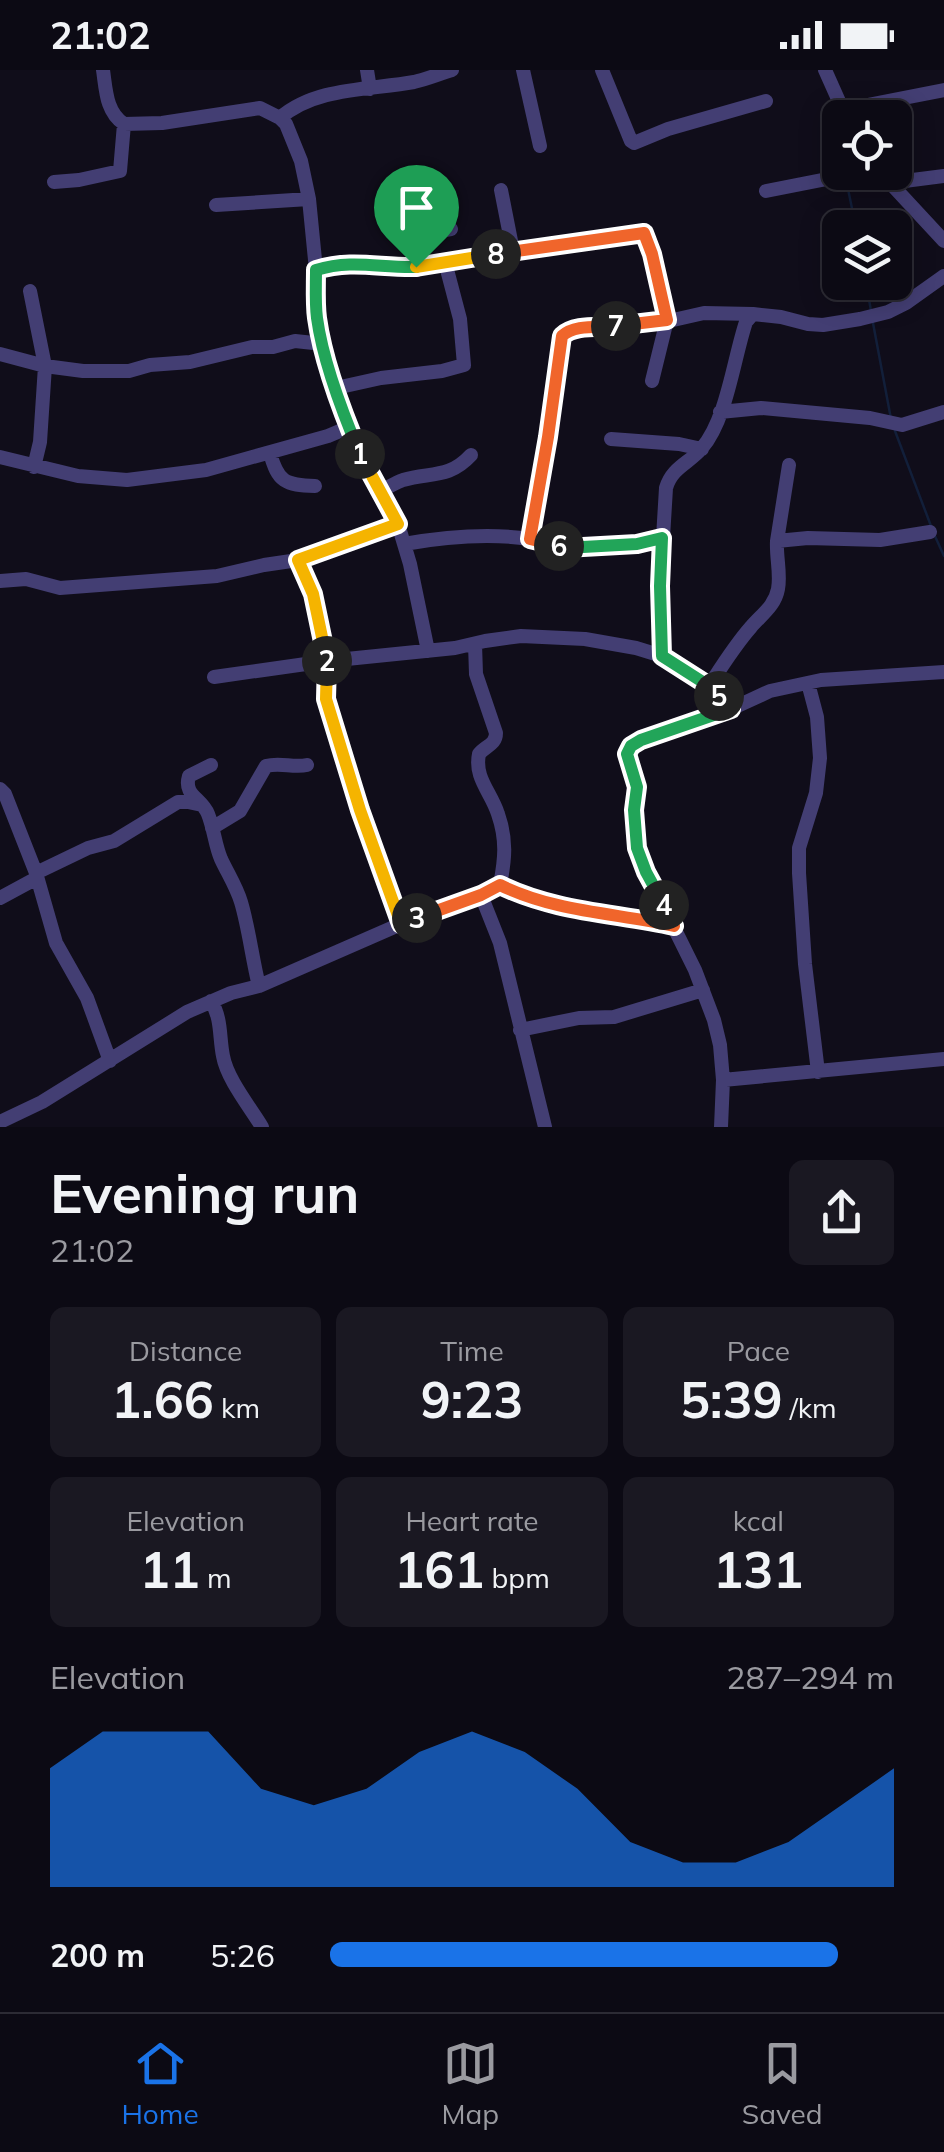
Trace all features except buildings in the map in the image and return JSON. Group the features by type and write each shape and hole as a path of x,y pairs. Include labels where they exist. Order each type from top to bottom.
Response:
{"street":[{"path":"102,70 109,106 124,124 260,108 286,124 301,160 309,198 317,316 323,344 348,428 398,524 428,652"},
{"path":"367,70 370,89"},
{"path":"280,118 294,106 317,97 425,79 452,70"},
{"path":"523,70 540,146"},
{"path":"602,70 634,142 766,101"},
{"path":"825,70 838,100"},
{"path":"902,100 944,90"},
{"path":"54,182 120,170 124,124"},
{"path":"912,176 944,176"},
{"path":"766,191 822,180"},
{"path":"501,190 513,251"},
{"path":"896,190 944,241"},
{"path":"216,205 309,198"},
{"path":"416,267 418,235 451,229"},
{"path":"316,270 336,264 367,263 390,268 416,267 644,233 667,320 652,381"},
{"path":"336,388 464,365 460,319 444,262"},
{"path":"530,539 562,336 567,331 648,324 704,313 753,314 808,324 860,319 906,303 944,276"},
{"path":"30,291 46,366 40,442 34,467"},
{"path":"662,656 660,586 666,488 677,468 702,449 720,412 746,322 753,314"},
{"path":"0,354 83,371 129,371 295,341 323,344"},
{"path":"720,412 761,408 870,418 902,425 944,412"},
{"path":"0,457 101,480 127,480 185,474 348,428"},
{"path":"612,438 702,449"},
{"path":"270,453 280,478 292,485 315,486"},
{"path":"380,491 402,480 448,472 471,455"},
{"path":"709,686 776,598 780,585 776,556 788,465"},
{"path":"0,582 26,580 60,588 217,576 298,560 398,524"},
{"path":"778,542 820,538 880,540 930,532"},
{"path":"404,544 434,539 530,539 565,548 637,544 662,538"},
{"path":"298,560 313,594 327,661 326,699 401,924"},
{"path":"214,677 428,652 522,636 585,638 662,656 709,686 731,709"},
{"path":"475,644 476,674 496,733 492,744 479,754 476,765 498,814 506,850 500,885"},
{"path":"721,1127 723,1080 714,1020 639,856 634,822 637,787 627,754 641,740 770,691 808,683 944,672"},
{"path":"808,683 817,716 820,758 816,793 800,848 799,873 818,1072"},
{"path":"212,828 240,811 266,766 307,764"},
{"path":"211,765 189,776 188,790 204,806 220,857 242,904 259,986"},
{"path":"0,789 37,876 56,943 87,998 110,1061"},
{"path":"0,898 88,848 114,841 178,802 204,806"},
{"path":"0,1122 23,1120 175,1019 211,1001 259,986 500,885"},
{"path":"500,885 523,896 585,912 674,926"},
{"path":"481,895 500,943 545,1127"},
{"path":"520,1030 578,1018 614,1017 703,990"},
{"path":"211,1001 222,1032 223,1059 262,1127"},
{"path":"723,1080 944,1060"}],"waterway":[{"path":"848,190 852,210"},
{"path":"869,300 871,311"},
{"path":"873,323 891,419"},
{"path":"895,431 931,526"},
{"path":"934,534 944,556"}],"route":[{"path":"646,234 667,320 577,328 562,336 530,539 565,548 637,544 662,538 662,656 709,686 731,709 641,740 627,754 636,778 634,810 639,856 674,926 585,912 523,896 500,885 401,924 326,699 327,661 313,594 298,560 398,524 348,428 317,316 316,270 336,264 367,263 390,268 416,267 646,234"}]}
